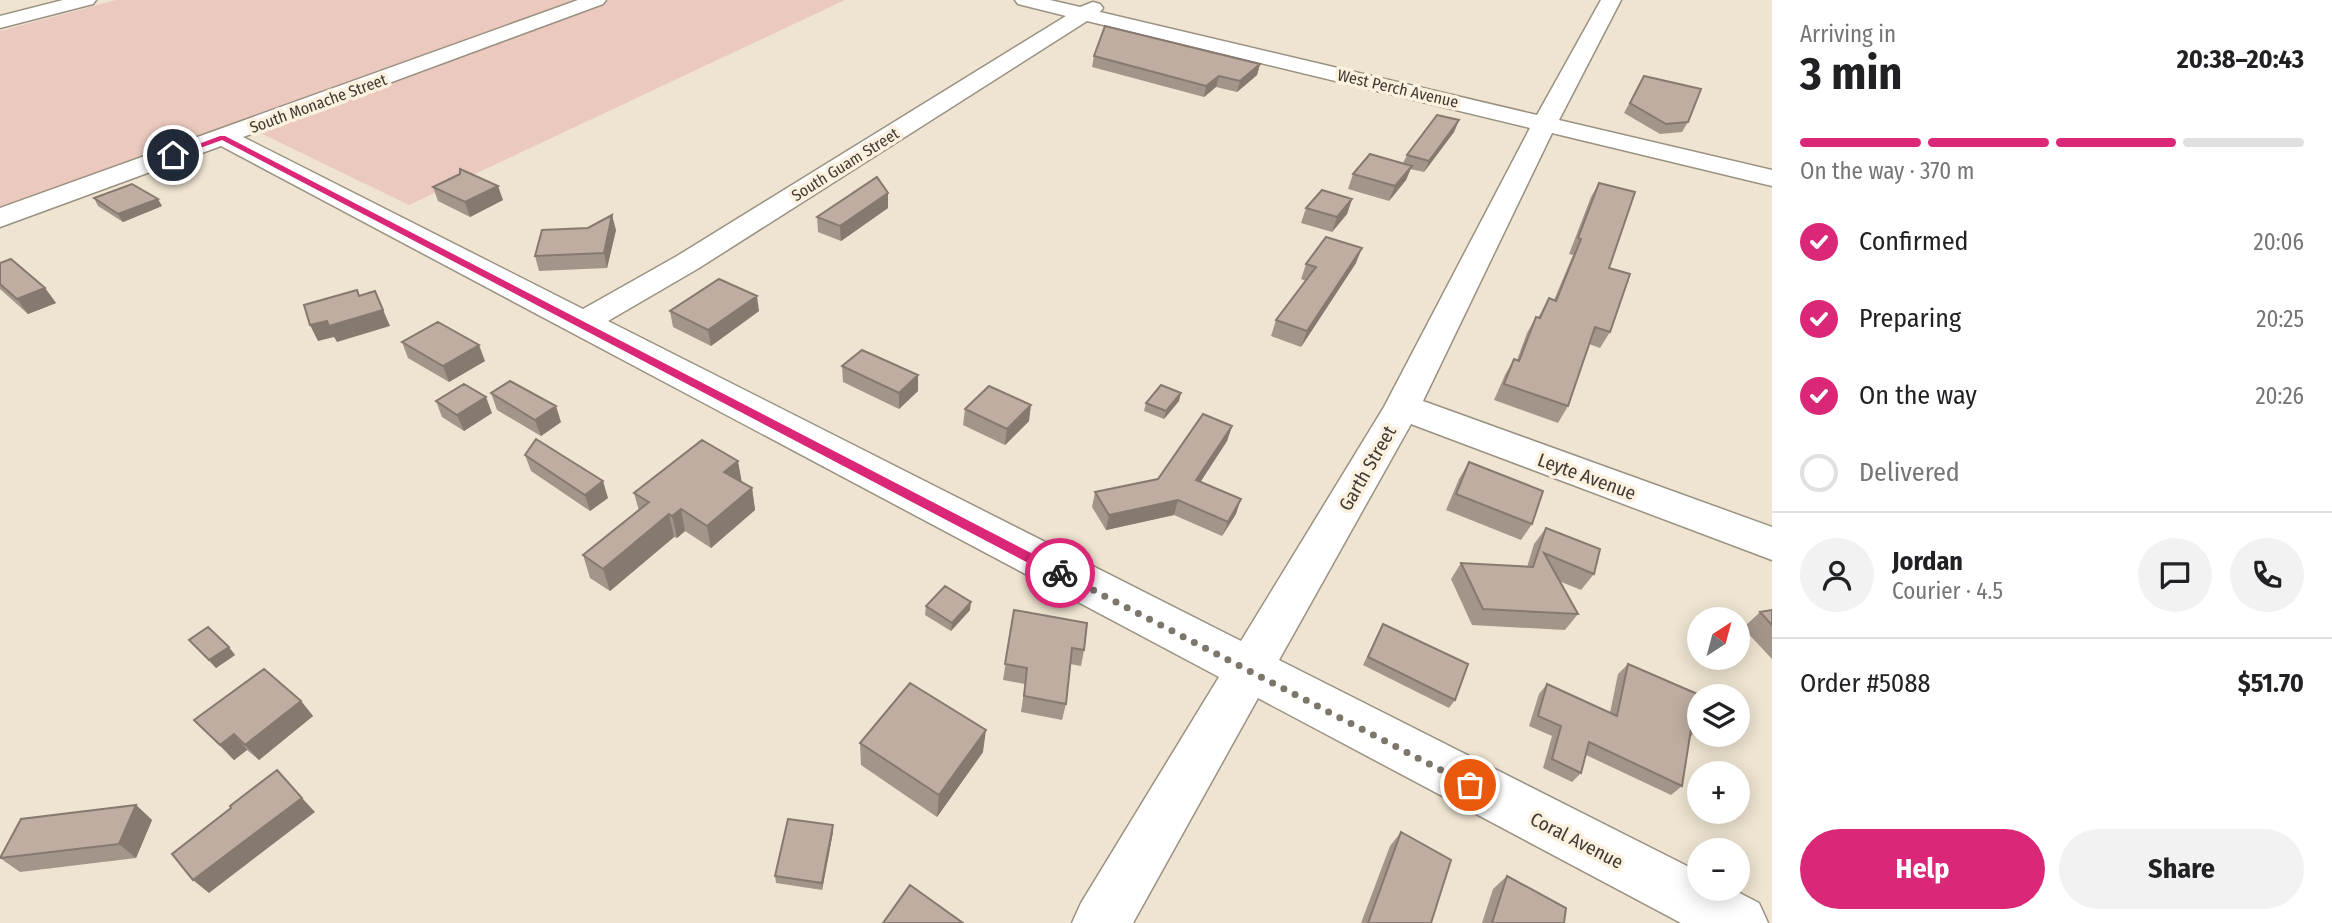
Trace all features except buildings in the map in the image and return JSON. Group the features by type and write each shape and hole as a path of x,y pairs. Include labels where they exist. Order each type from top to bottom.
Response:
{"street":[{"path":"0,22 86,0"},
{"name":"South Monache Street","path":"0,218 596,0"},
{"name":"West Perch Avenue","path":"1025,0 1772,177"},
{"name":"South Guam Street","path":"580,324 688,262 1107,0"},
{"name":"Garth Street","path":"1101,923 1402,407 1545,123 1611,0"},
{"name":"Coral Avenue","path":"223,137 1739,923"},
{"name":"Leyte Avenue","path":"1402,407 1772,544"}],"shaded area":[{"path":"116,0 845,0 409,205 248,127 0,220 0,31"}],"way so far":[{"path":"1060,573 1470,785"}],"route":[{"path":"173,155 223,137 1060,573"}]}
